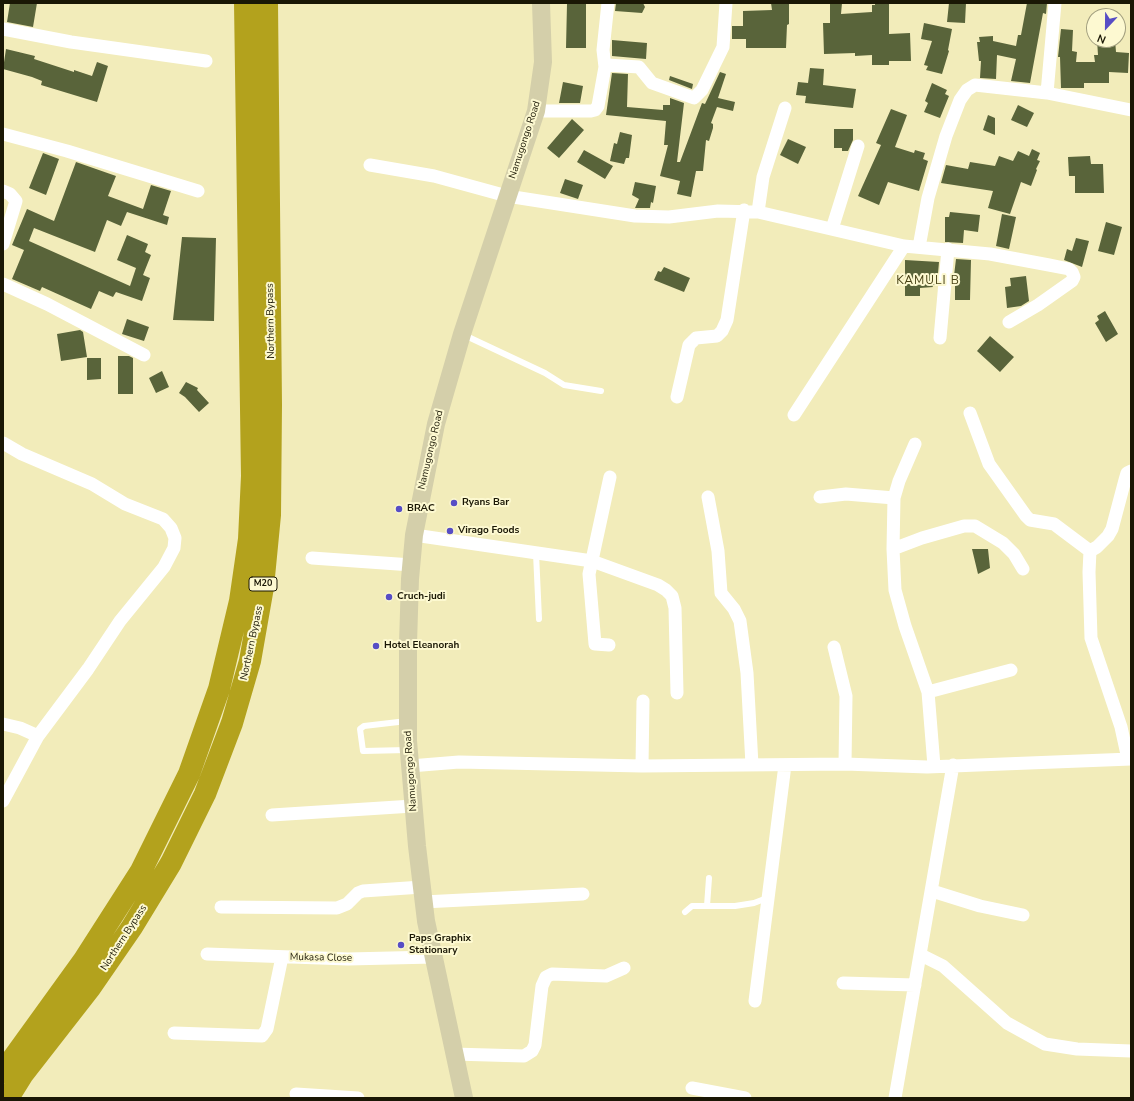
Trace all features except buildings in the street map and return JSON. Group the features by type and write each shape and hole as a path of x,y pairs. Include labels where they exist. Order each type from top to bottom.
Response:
{"highway":[{"name":"Northern Bypass","path":"3,1072 84,960 141,871 189,774 219,689 240,601 248,539 252,476 245,3"},
{"name":"Northern Bypass","path":"8,1098 23,1074 90,988 132,927 171,863 205,794 232,723 250,661 263,587 270,515 271,405 268,3"}],"main road":[{"name":"Namugongo Road","path":"464,1098 453,1054 422,894 413,806 409,758 408,644 414,535 436,424 462,334 536,111 543,62 541,3"}],"street":[{"path":"536,111 591,112 598,106 605,67 603,50 608,3"},
{"path":"605,67 607,65 639,67 652,83 694,98 702,90 723,47 726,3"},
{"path":"1047,93 1055,3"},
{"path":"3,29 78,43 206,61"},
{"path":"919,247 928,198 941,151 960,100 967,90 975,85 1047,93 1131,110"},
{"path":"758,212 763,177 785,108"},
{"path":"3,134 67,151 198,191"},
{"path":"832,229 858,146"},
{"path":"370,165 434,176 508,196 635,216 669,217 718,211 744,210 758,212 904,246 990,254 1049,264 1069,269 1072,272 1074,277 1072,281 1009,322"},
{"path":"3,191 10,194 16,201 3,244"},
{"path":"677,398 689,345 696,338 717,336 722,331 726,320 744,210"},
{"path":"794,415 904,246"},
{"path":"940,338 948,249"},
{"path":"3,284 47,304 144,355"},
{"path":"970,412 989,464 1026,516 1030,520 1054,524 1090,551"},
{"path":"3,443 22,454 92,484 125,504 163,519 171,528 175,538 174,548 164,567 120,621 88,669 38,736 3,801"},
{"path":"915,444 899,481 894,498 893,549 895,590 905,626 928,692 934,766"},
{"path":"1090,551 1097,547 1108,536 1112,529 1127,473 1131,471"},
{"path":"609,645 595,644 589,574 610,477"},
{"path":"820,497 846,494 894,498"},
{"path":"708,497 718,550 721,593 734,609 740,621 748,673 752,765"},
{"path":"893,549 922,538 964,526 975,526 1003,544 1014,554 1023,569"},
{"path":"414,535 592,562 658,585 672,596 675,608 677,693"},
{"path":"409,758 459,762 642,766 845,764 934,766 1129,759 1121,726 1091,638 1089,572 1090,551"},
{"path":"312,558 412,565"},
{"path":"834,647 846,696 845,764"},
{"path":"928,692 1011,670"},
{"path":"642,766 643,701"},
{"path":"3,724 20,728 38,736"},
{"path":"755,1001 785,765"},
{"path":"895,1098 953,765"},
{"path":"272,815 413,806"},
{"path":"221,907 337,908 347,904 362,891 422,894 583,894"},
{"path":"932,891 980,906 1023,915"},
{"name":"Mukasa Close","path":"207,954 282,958 348,959 434,957"},
{"path":"921,955 943,966 1007,1024 1045,1044 1077,1049 1131,1051"},
{"path":"174,1033 262,1036 267,1029 282,958"},
{"path":"453,1054 524,1056 532,1051 535,1045 542,986 546,977 552,974 606,976 624,968"},
{"path":"843,983 915,985"},
{"path":"692,1088 745,1098"},
{"path":"296,1094 358,1098"}],"lane":[{"path":"462,334 545,373 564,385 601,391"},
{"path":"536,553 540,619"},
{"path":"408,721 364,726 360,729 363,751 409,758"},
{"path":"707,906 710,878"},
{"path":"685,912 692,906 735,906 754,903 767,898"}],"place":[{"name":"Ryans Bar","path":"454,503"},
{"name":"BRAC","path":"399,509"},
{"name":"Virago Foods","path":"450,531"},
{"name":"Cruch-judi","path":"389,597"},
{"name":"Hotel Eleanorah","path":"376,646"},
{"name":"Paps Graphix Stationary","path":"401,945"}],"district":[{"name":"KAMULI B","path":"928,281"}]}
